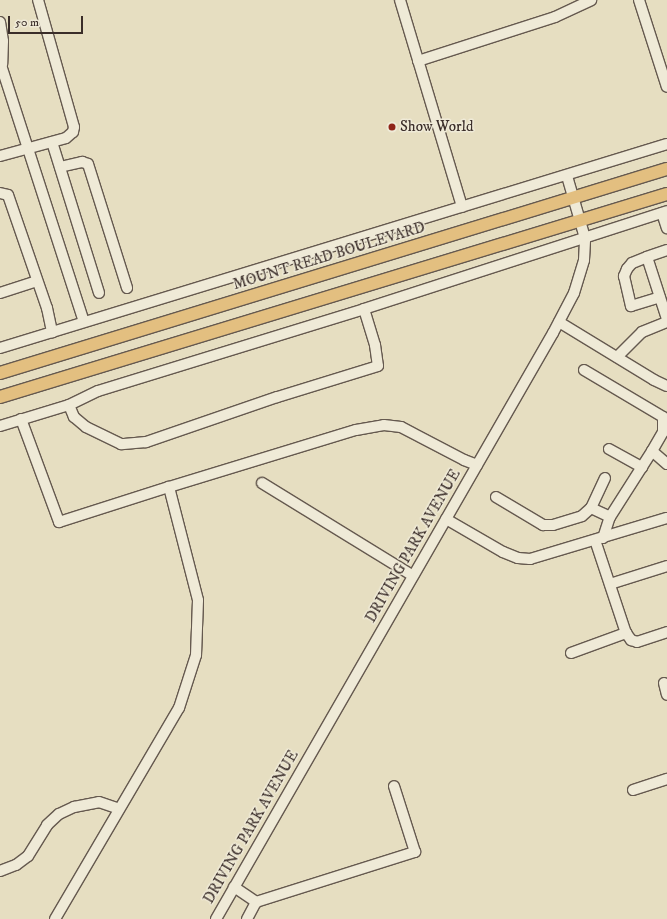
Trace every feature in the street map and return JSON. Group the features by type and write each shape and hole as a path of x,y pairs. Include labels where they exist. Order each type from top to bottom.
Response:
{"main road":[{"name":"MOUNT READ BOULEVARD","path":"0,373 667,169"},
{"path":"0,397 581,222 667,194"}],"street":[{"path":"0,156 66,138 73,132 74,127 38,0"},
{"path":"400,0 462,207"},
{"path":"418,61 555,17 591,0"},
{"path":"639,0 667,87"},
{"path":"0,22 3,41 1,63 84,322"},
{"path":"52,142 99,293"},
{"name":"MOUNT READ BOULEVARD","path":"0,348 567,176 667,144"},
{"path":"60,167 82,162 88,164 127,288"},
{"name":"DRIVING PARK AVENUE","path":"216,919 559,322 581,273 584,260 584,238 581,222 567,176"},
{"path":"0,192 8,195 37,281 52,332"},
{"path":"0,426 69,405 98,391 364,309 664,212 667,228"},
{"path":"660,297 631,306 624,276 632,263 667,250"},
{"path":"617,357 642,332 667,321 647,257"},
{"path":"0,293 37,281"},
{"path":"69,405 74,417 86,427 121,444 146,442 277,397 378,366 375,345 364,309"},
{"path":"559,322 667,386"},
{"path":"584,370 663,417 663,432 642,468 610,517 599,539 610,584 626,633 631,640 637,642 667,632"},
{"path":"21,419 59,522 356,430 384,425 401,426 464,460 477,465"},
{"path":"609,449 642,468"},
{"path":"652,451 667,464"},
{"path":"496,497 543,524 553,525 582,516 591,508 606,478"},
{"path":"262,483 414,576"},
{"path":"54,919 179,708 196,655 198,600 169,487"},
{"path":"591,508 610,517"},
{"path":"446,519 503,552 530,559 667,518"},
{"path":"610,584 667,566"},
{"path":"570,653 626,633"},
{"path":"664,683 667,695"},
{"path":"633,790 667,779"},
{"path":"247,919 256,902 415,852 394,786"},
{"path":"0,871 16,865 28,856 47,825 58,814 74,807 99,802 119,809"},
{"path":"234,887 256,902"}],"place":[{"name":"Show World","path":"392,127"}]}
